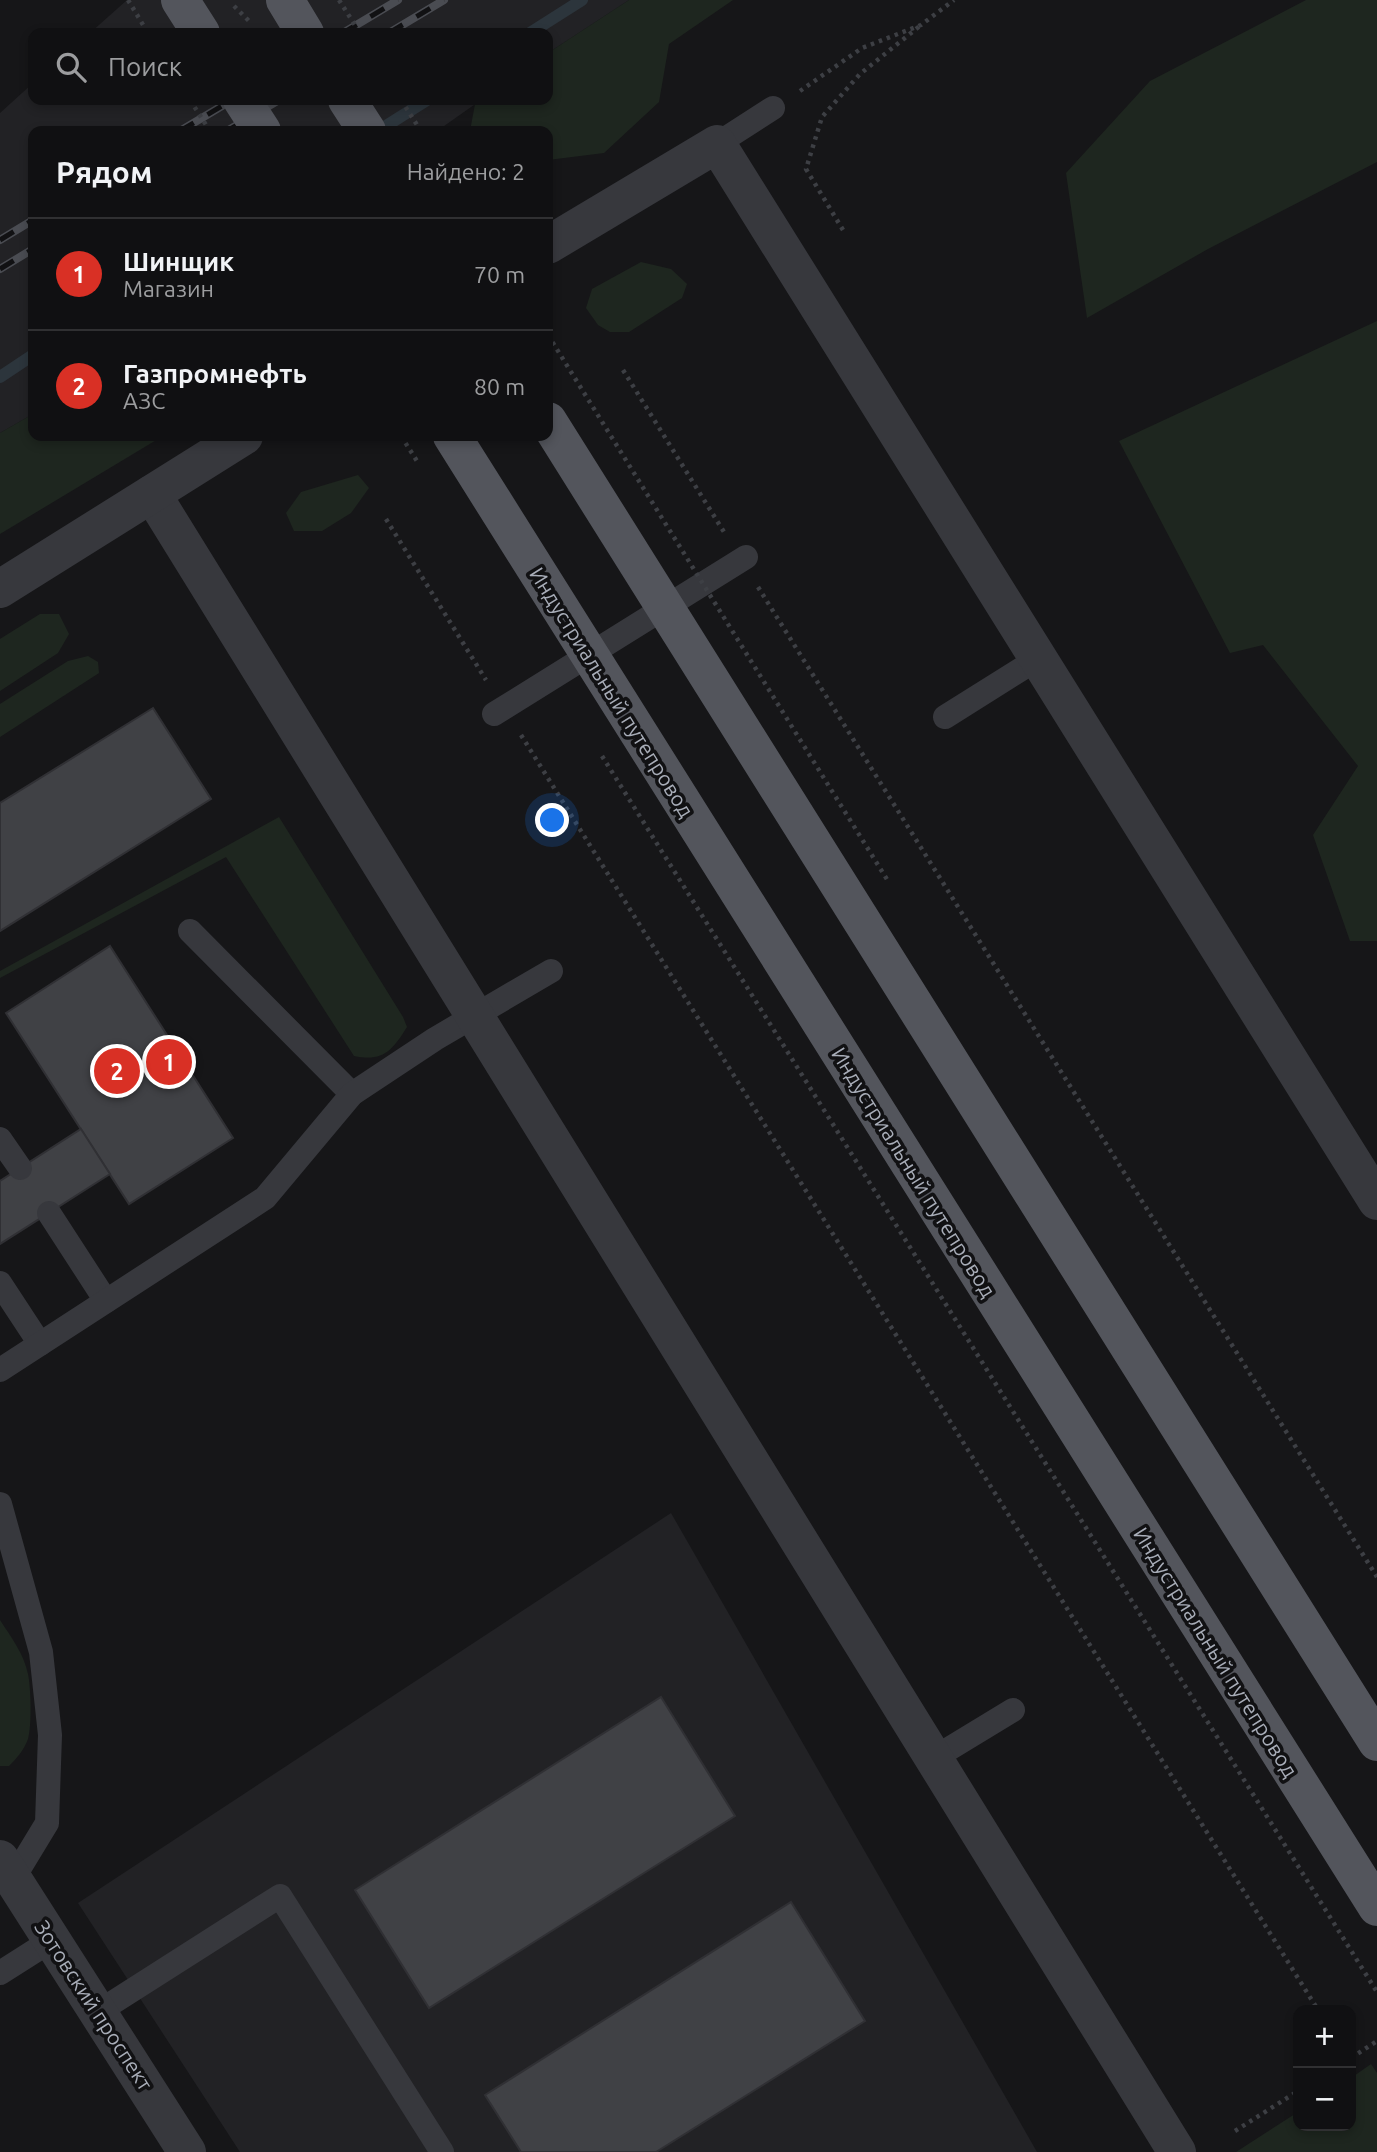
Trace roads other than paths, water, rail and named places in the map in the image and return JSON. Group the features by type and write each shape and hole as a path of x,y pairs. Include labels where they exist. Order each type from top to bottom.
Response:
{"main road":[{"path":"180,0 198,28"},
{"path":"285,0 303,28"},
{"path":"245,105 259,126"},
{"path":"350,105 364,126"},
{"path":"553,429 1377,1742"},
{"name":"Индустриальный путепровод","path":"455,441 1377,1907"}],"street":[{"path":"553,242 716,144 1377,1201"},
{"path":"0,589 236,441"},
{"path":"152,494 1177,2152"},
{"name":"Зотовский проспект","path":"7,1869 187,2152"}],"lane":[{"path":"716,144 772,108"},
{"path":"499,711 744,558"},
{"path":"945,718 1039,658"},
{"path":"190,931 352,1094"},
{"path":"0,1370 265,1198 352,1094 435,1039 551,971"},
{"path":"0,1139 20,1168"},
{"path":"49,1213 106,1301"},
{"path":"0,1283 40,1344"},
{"path":"0,1504 41,1652 50,1735 47,1823 7,1869"},
{"path":"934,1758 1013,1710"},
{"path":"98,2012 280,1896 442,2152"},
{"path":"0,1973 52,1940"}],"waterway":[{"path":"538,28 582,0"},
{"path":"386,126 419,105"},
{"path":"0,377 28,358"}],"railway":[{"path":"351,28 398,0"},
{"path":"397,28 444,0"},
{"path":"188,126 224,105"},
{"path":"235,126 271,105"},
{"path":"0,240 28,223"},
{"path":"0,269 28,252"}],"place":[{"name":"Шинщик","path":"169,1062"},
{"name":"Газпромнефть","path":"117,1071"}]}
